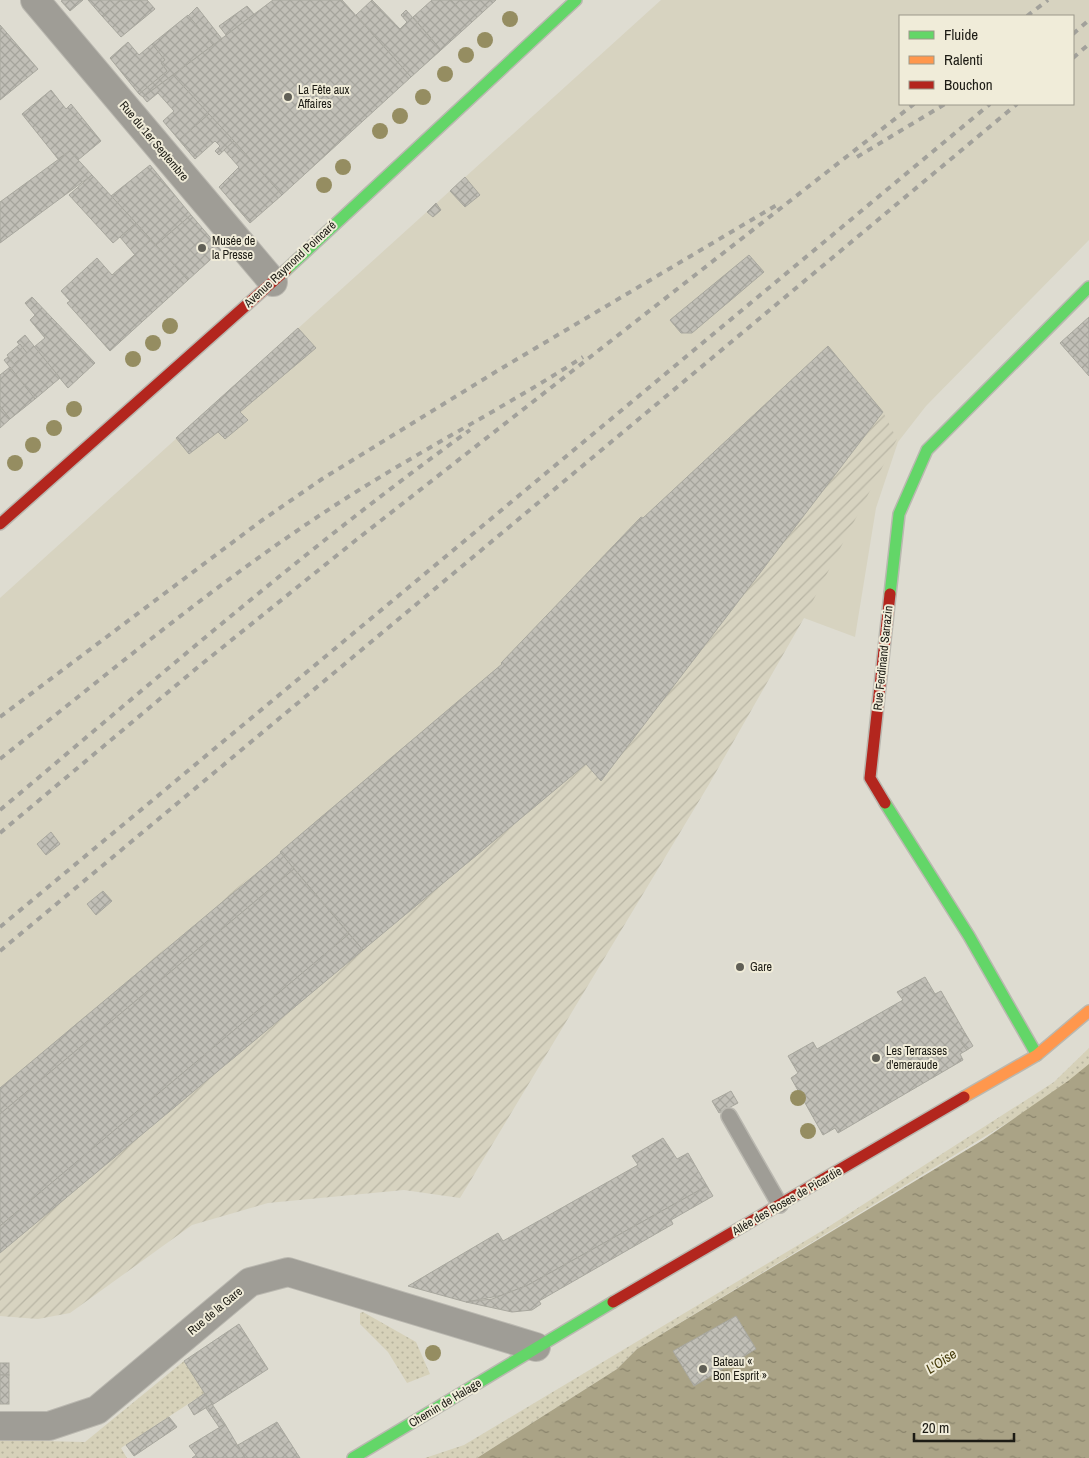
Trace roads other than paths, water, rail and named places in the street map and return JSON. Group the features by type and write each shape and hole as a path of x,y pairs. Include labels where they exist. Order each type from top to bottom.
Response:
{"street":[{"name":"Rue du 1er Septembre","path":"35,0 273,282"},
{"name":"Avenue Raymond Poincaré","path":"0,524 273,282 576,0"},
{"name":"Rue Ferdinand Sarrazin","path":"1037,1055 969,936 870,778 899,514 927,450 1089,287"},
{"path":"1037,1055 1089,1011"},
{"name":"Allée des Roses de Picardie","path":"536,1347 1037,1055"},
{"name":"Rue de la Gare","path":"0,1426 48,1426 97,1410 250,1282 288,1272 536,1347"},
{"name":"Chemin de Halage","path":"353,1458 536,1347"}],"lane":[{"path":"729,1116 780,1204"}],"water":[{"name":"L'Oise","path":"1089,1064 1089,1458 477,1458 617,1369 637,1349 983,1140 1068,1081"}],"railway":[{"path":"1028,15 1048,0"},
{"path":"1074,33 1089,20"},
{"path":"1074,57 1089,44"},
{"path":"0,833 198,667 356,540 913,105"},
{"path":"857,157 943,105"},
{"path":"0,927 989,105"},
{"path":"0,951 1016,105"},
{"path":"0,717 261,521 322,479 497,371 780,203"},
{"path":"0,759 164,629 291,535 334,506 427,449 583,357"},
{"path":"0,810 290,568 470,430"}],"place":[{"name":"La Fête aux Affaires","path":"288,97"},
{"name":"Musée de la Presse","path":"202,248"},
{"name":"Gare","path":"740,967"},
{"name":"Les Terrasses d'emeraude","path":"876,1058"},
{"name":"Bateau « Bon Esprit »","path":"703,1369"}]}
